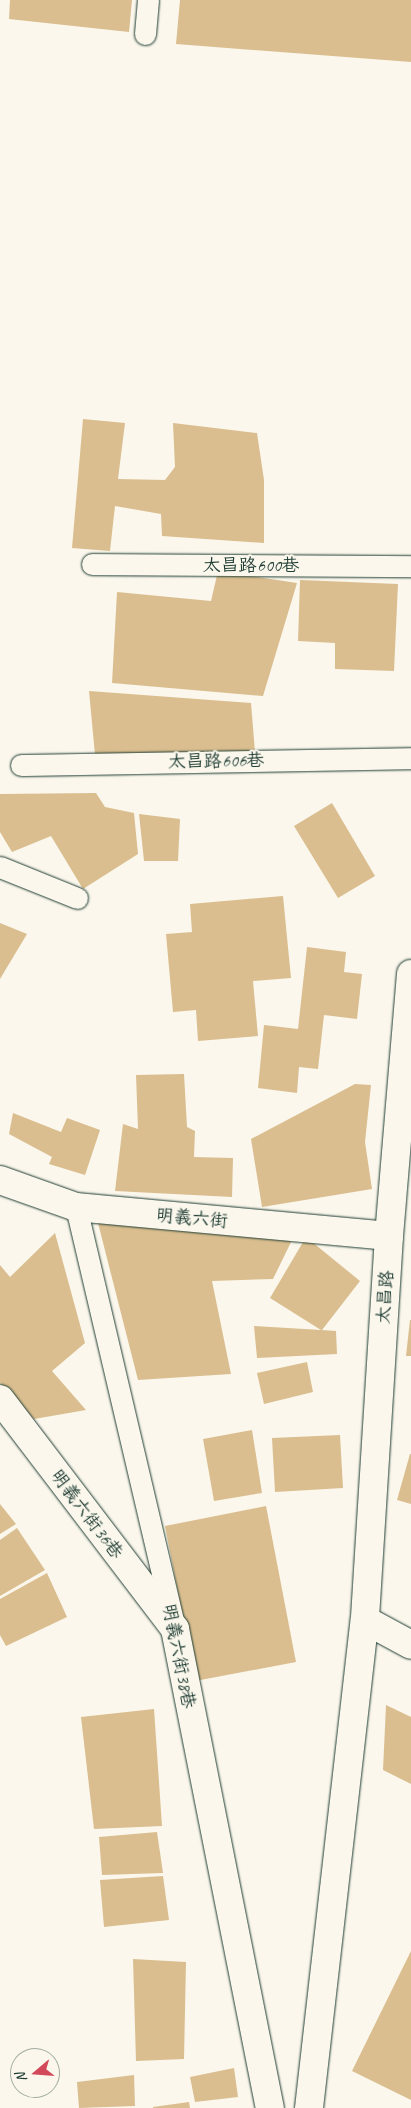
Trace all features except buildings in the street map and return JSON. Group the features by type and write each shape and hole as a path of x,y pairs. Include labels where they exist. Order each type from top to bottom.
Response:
{"street":[{"name":"太昌路","path":"309,2108 365,1620 389,1236 404,1145 411,974"},
{"name":"明義六街","path":"0,1180 76,1207 389,1236"},
{"name":"明義六街36巷","path":"0,1399 175,1629"},
{"path":"365,1620 411,1645"},
{"name":"明義六街38巷","path":"175,1629 270,2108"}],"lane":[{"path":"145,34 148,0"},
{"name":"太昌路600巷","path":"92,564 411,566"},
{"name":"太昌路606巷","path":"21,765 411,758"},
{"path":"0,867 77,898"},
{"name":"明義六街38巷","path":"76,1207 175,1629"}]}
